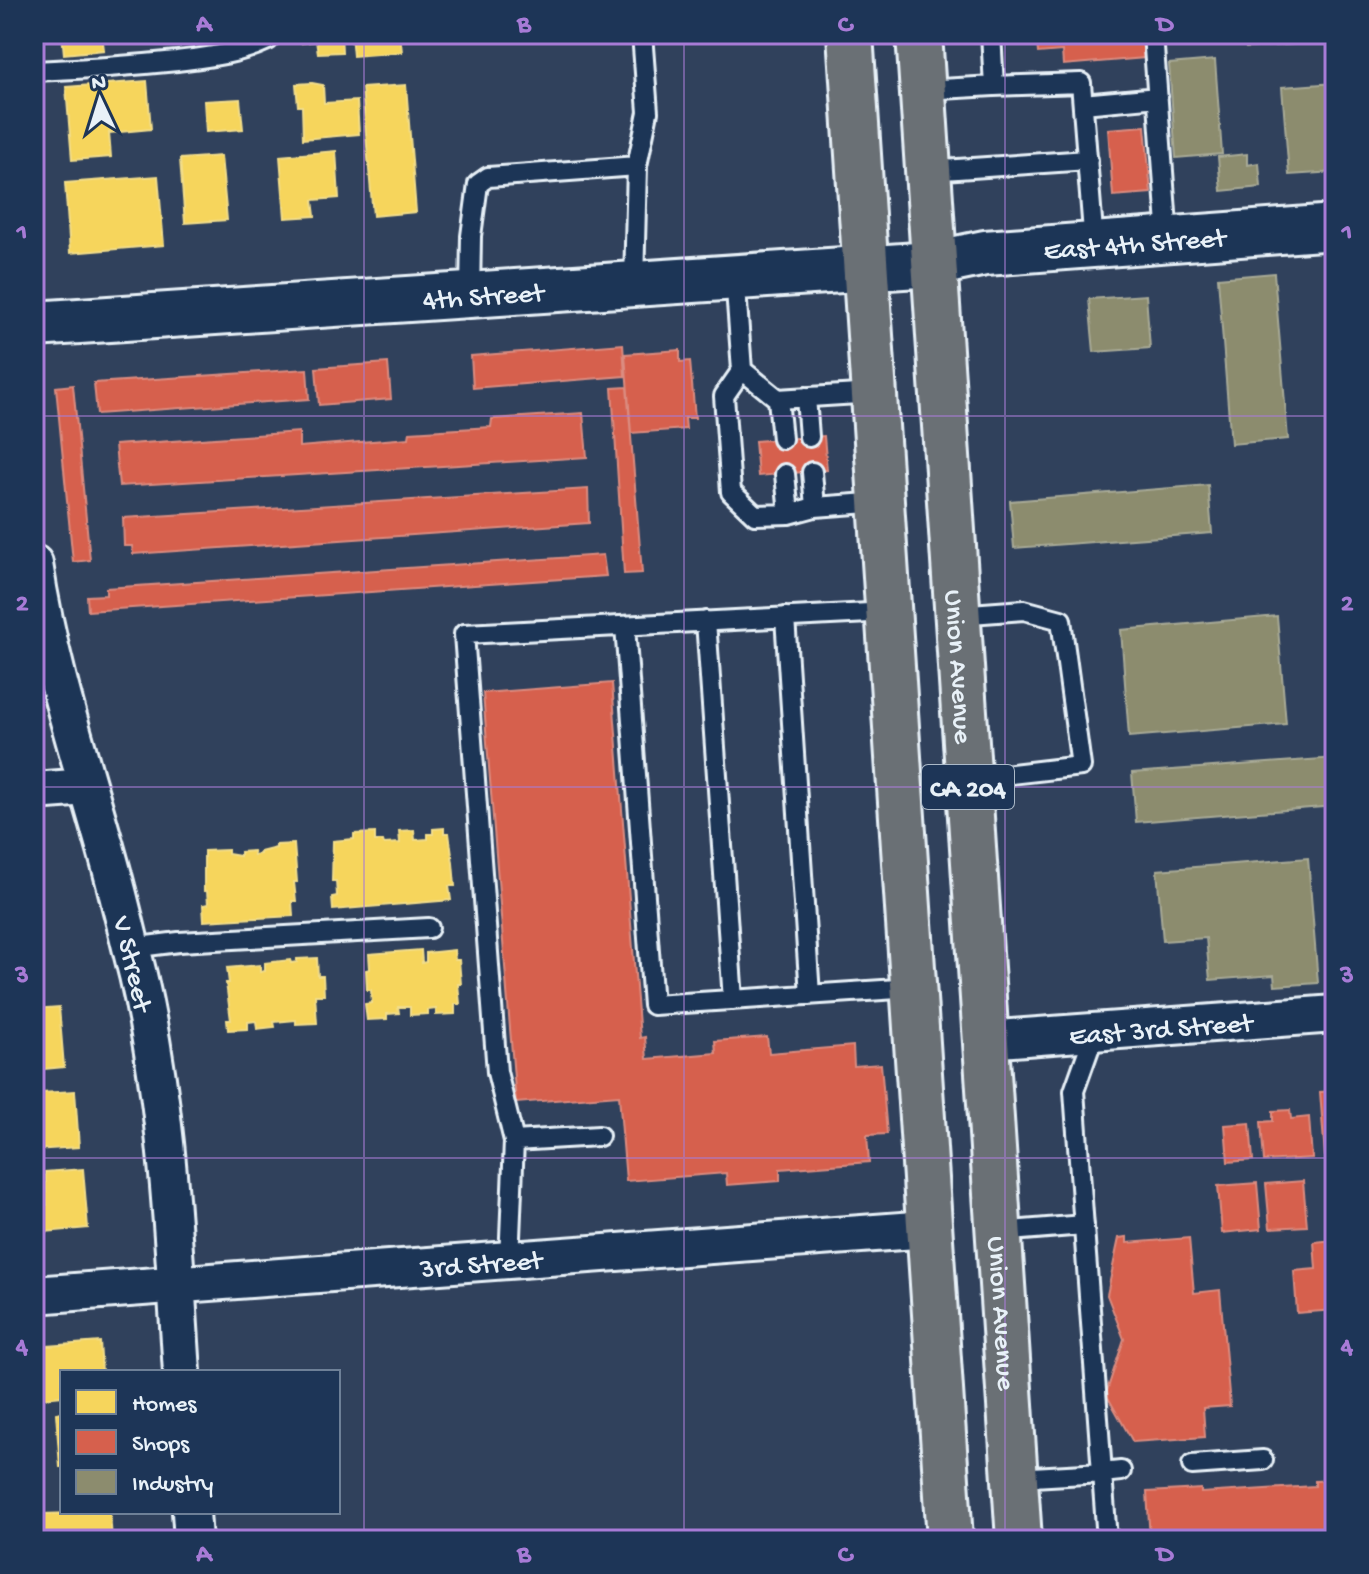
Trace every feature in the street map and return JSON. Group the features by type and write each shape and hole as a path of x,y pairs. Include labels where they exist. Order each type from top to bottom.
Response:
{"highway":[{"name":"CA 204","path":"850,34 950,1540"},
{"name":"Union Avenue","path":"919,34 1019,1540"}],"street":[{"name":"East 4th Street","path":"933,264 985,253 1335,227"},
{"name":"4th Street","path":"34,324 933,264"},
{"name":"V Street","path":"34,564 61,692 109,858 149,1038 164,1145 182,1370"},
{"path":"34,791 87,787"},
{"name":"East 3rd Street","path":"985,1040 1335,1014"},
{"name":"3rd Street","path":"34,1295 929,1229"},
{"path":"191,1514 193,1540"}],"lane":[{"path":"634,283 637,166 648,112 642,34"},
{"path":"991,34 994,86"},
{"path":"1153,34 1168,240"},
{"path":"34,71 124,67 218,55 252,48 268,40"},
{"path":"923,90 1081,83 1094,245"},
{"path":"1083,104 1158,97"},
{"path":"927,171 1088,160"},
{"path":"470,294 471,236 478,184 488,177 637,166"},
{"path":"735,276 742,370 724,396 731,492 755,515 789,514 815,507 882,502"},
{"path":"742,370 778,399 875,393"},
{"path":"806,397 809,437"},
{"path":"778,399 782,439"},
{"path":"812,472 815,507"},
{"path":"785,474 789,514"},
{"path":"957,615 1024,610 1061,620 1080,745 1081,766 968,779"},
{"path":"509,1261 514,1141 497,1072 464,634 889,612"},
{"path":"785,617 810,995"},
{"path":"706,621 733,1000"},
{"path":"625,626 653,1005 913,988"},
{"path":"131,948 179,942 429,928"},
{"path":"1095,1032 1074,1091 1084,1225 1112,1472 1107,1540"},
{"path":"514,1141 599,1136"},
{"path":"998,1232 1084,1225"},
{"path":"1192,1465 1263,1460"},
{"path":"1015,1478 1112,1472"}],"building: Homes":[{"path":"62,34 102,34 104,50 64,54"},
{"path":"179,34 236,34 179,38"},
{"path":"301,34 341,34 342,52 318,53 316,41 302,43"},
{"path":"351,34 400,34 402,52 353,56"},
{"path":"147,81 151,129 109,133 111,157 72,160 66,87"},
{"path":"296,84 323,85 324,103 357,101 359,134 303,139 302,106 298,106"},
{"path":"406,85 416,212 373,216 362,88"},
{"path":"240,99 243,129 206,132 204,101"},
{"path":"336,151 339,198 313,200 315,216 285,218 280,156"},
{"path":"221,156 227,220 185,223 180,159"},
{"path":"158,176 164,245 70,253 65,183"},
{"path":"444,828 444,833 449,833 453,863 455,886 449,886 451,900 333,910 332,897 337,896 336,881 332,881 333,841 354,839 354,834 375,833 375,841 400,843 399,831 414,830 415,840 428,839 433,829"},
{"path":"294,844 297,882 294,882 296,901 292,901 293,916 204,921 203,905 208,904 207,891 204,891 204,851 228,850 228,854 240,856 240,852 253,851 254,855 276,848 276,845"},
{"path":"34,929 38,929 42,981 34,981"},
{"path":"421,950 422,963 426,962 426,953 454,950 455,960 459,960 461,984 458,984 460,1004 455,1004 455,1014 436,1015 436,1009 428,1010 428,1014 410,1015 410,1007 398,1007 399,1013 387,1014 387,1019 367,1020 365,1004 372,1003 371,990 367,990 369,954"},
{"path":"317,958 318,976 323,976 324,995 315,995 317,1023 296,1024 296,1020 274,1022 275,1027 257,1029 256,1021 248,1022 248,1029 228,1030 227,1020 231,1020 227,968 260,965 260,972 265,971 265,963 290,960 291,963 297,962 297,959"},
{"path":"59,1007 64,1067 34,1070 34,1009"},
{"path":"34,1086 40,1086 40,1093 75,1091 79,1147 34,1150"},
{"path":"83,1169 88,1228 34,1233 34,1205 47,1205 45,1172"},
{"path":"100,1342 102,1370 60,1370 60,1396 34,1399 34,1347"},
{"path":"60,1412 60,1467 56,1413"},
{"path":"34,1441 42,1441 44,1466 34,1467"},
{"path":"41,1514 110,1514 112,1540 43,1540"}],"building: Shops":[{"path":"1036,34 1143,34 1145,58 1063,65 1062,51 1038,53"},
{"path":"1145,126 1151,193 1113,196 1108,129"},
{"path":"623,344 625,376 473,388 471,356"},
{"path":"680,350 680,362 690,361 695,418 685,418 686,429 631,433 625,354"},
{"path":"388,363 391,399 319,405 316,368"},
{"path":"307,369 309,399 97,414 94,383"},
{"path":"73,385 90,560 73,562 56,387"},
{"path":"627,387 642,573 624,574 612,388"},
{"path":"583,413 587,457 119,486 115,445 299,432 299,447 409,438 410,432 491,427 492,419"},
{"path":"824,436 827,470 758,476 755,441"},
{"path":"588,489 589,523 133,554 132,546 124,546 123,518"},
{"path":"603,555 606,576 88,611 87,596 106,595 106,588"},
{"path":"612,683 640,1038 645,1037 647,1059 716,1053 715,1041 767,1037 769,1053 853,1046 854,1066 881,1064 887,1134 867,1135 869,1162 780,1169 780,1181 727,1185 726,1173 626,1181 619,1095 516,1103 483,693"},
{"path":"1335,1091 1335,1155 1325,1156 1320,1092"},
{"path":"1290,1110 1291,1119 1309,1117 1312,1158 1264,1161 1261,1122 1273,1121 1273,1111"},
{"path":"1250,1123 1253,1160 1228,1162 1225,1125"},
{"path":"1303,1181 1307,1226 1270,1228 1266,1184"},
{"path":"1257,1183 1261,1229 1222,1233 1218,1186"},
{"path":"1127,1237 1127,1243 1189,1238 1194,1293 1220,1290 1230,1406 1203,1408 1205,1437 1133,1442 1106,1394 1124,1339 1107,1295 1119,1238"},
{"path":"1335,1240 1335,1310 1297,1313 1294,1271 1316,1269 1314,1242"},
{"path":"1335,1480 1335,1540 1150,1540 1147,1492 1201,1489 1201,1493 1315,1486 1315,1481"}],"building: Industry":[{"path":"1244,34 1332,34 1332,41 1246,48"},
{"path":"1215,60 1222,154 1176,158 1169,64"},
{"path":"1335,83 1335,172 1289,175 1282,87"},
{"path":"1247,154 1247,165 1259,163 1261,187 1221,191 1218,157"},
{"path":"1274,273 1288,439 1231,444 1218,278"},
{"path":"1146,295 1150,348 1094,352 1089,299"},
{"path":"1208,485 1212,533 1014,548 1010,501"},
{"path":"1277,616 1286,724 1129,737 1121,630"},
{"path":"1335,758 1335,806 1136,822 1132,773"},
{"path":"1308,858 1318,983 1275,986 1274,975 1210,980 1206,938 1163,941 1157,870"}]}
